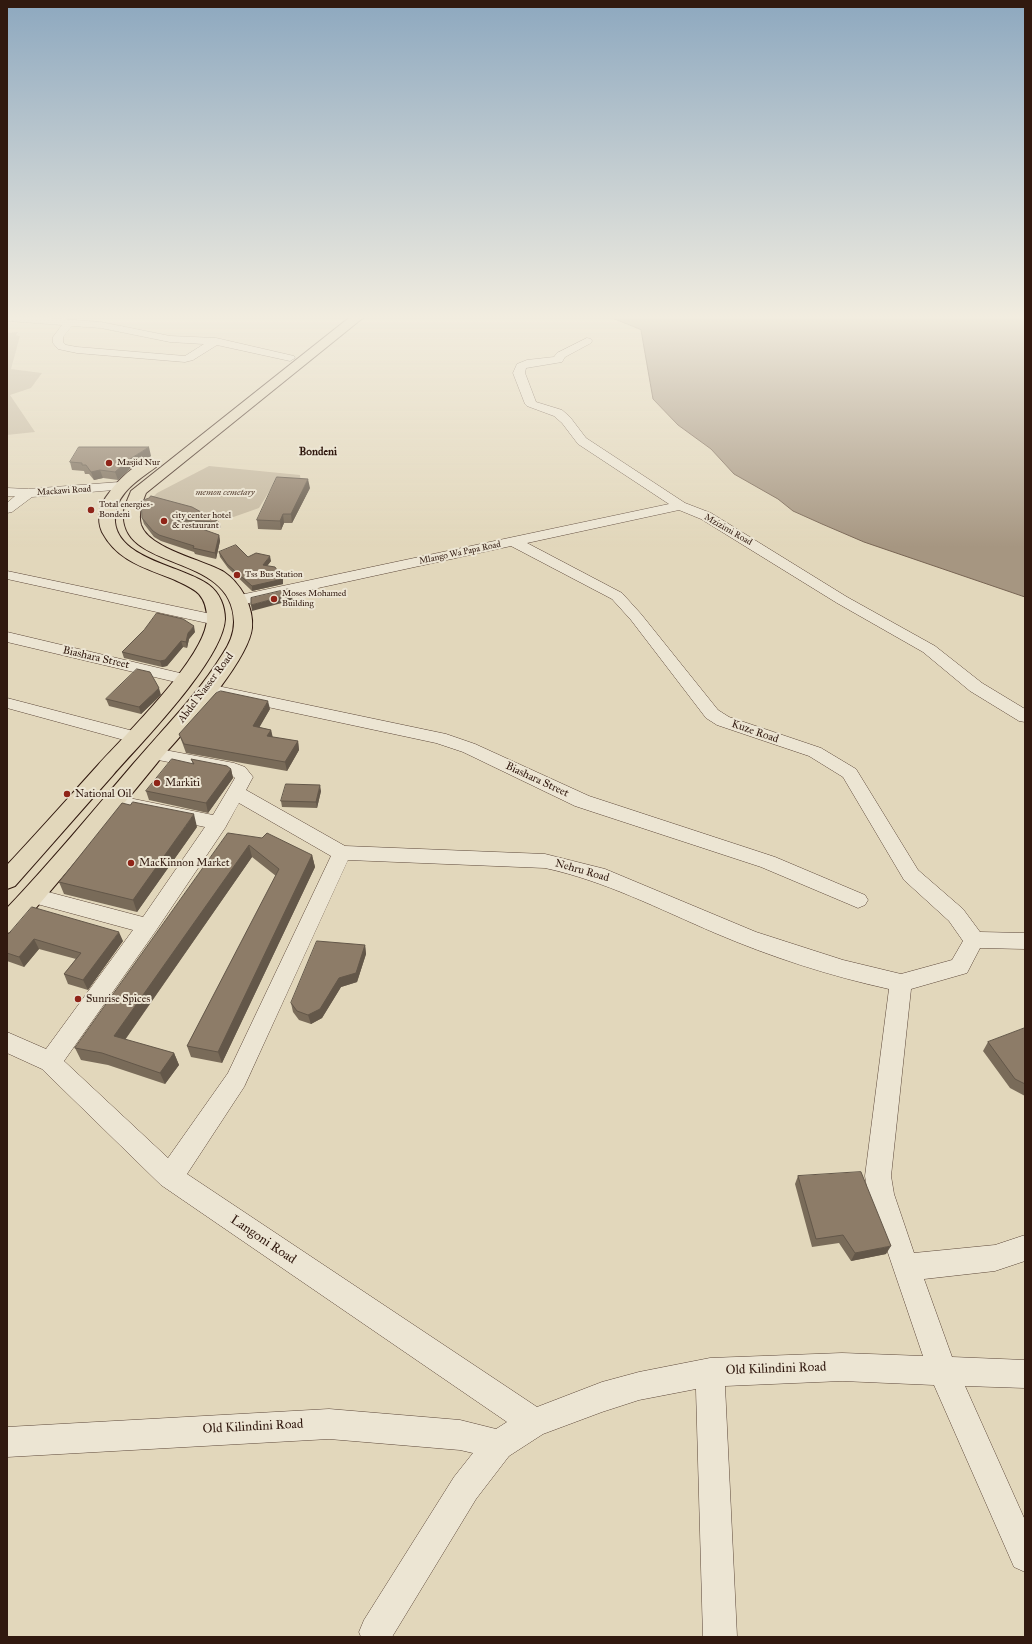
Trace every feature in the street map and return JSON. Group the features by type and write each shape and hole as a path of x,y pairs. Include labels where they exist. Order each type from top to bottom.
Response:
{"main road":[{"name":"Abdel Nasser Road","path":"7,880 135,737 184,679 208,646 216,620 216,603 204,589 197,584 122,550 112,538 106,517 109,505 120,486 250,394"},
{"name":"Abdel Nasser Road","path":"7,924 33,896 208,689 238,645 243,630 243,612 240,600 218,576 164,554 144,541 134,526 131,517 132,509 139,491 254,394"}],"street":[{"name":"Mzizimi Road","path":"527,394 530,402 534,406 558,413 566,420 582,441 680,506 706,516 842,600 929,649 976,687 1025,717"},
{"name":"Mackawi Road","path":"7,492 28,493 120,486"},
{"path":"7,509 28,493"},
{"name":"Mlango Wa Papa Road","path":"240,600 680,506"},
{"name":"Kuze Road","path":"514,542 617,596 636,617 712,714 723,721 815,752 850,773 911,875 956,915 974,940"},
{"path":"7,575 216,620"},
{"name":"Biashara Street","path":"7,637 184,679"},
{"name":"Biashara Street","path":"208,689 440,738 469,748 582,801 768,862 858,900"},
{"path":"7,703 135,737"},
{"path":"50,1062 148,926 218,823 244,777 239,771 154,754"},
{"name":"Nehru Road","path":"236,793 342,853 544,861 570,866 602,875 750,938 857,974 901,983"},
{"path":"114,801 218,823"},
{"path":"170,1177 236,1080 342,853"},
{"path":"33,896 148,926"},
{"path":"1025,941 974,940 959,966 901,983 878,1176 881,1194 943,1370 1025,1556"},
{"name":"Langoni Road","path":"7,1042 50,1062 170,1177 534,1423"},
{"path":"906,1267 995,1258 1025,1248"},
{"name":"Old Kilindini Road","path":"7,1442 329,1424 460,1435 498,1445 534,1423 602,1397 639,1386 710,1372 842,1367 1025,1374"},
{"path":"710,1372 720,1637"},
{"path":"376,1632 465,1488 498,1445"}],"green space":[{"path":"7,394 14,394 10,395 35,432 7,435"},
{"name":"memon cemetary","path":"209,466 300,475 301,483 275,482 259,508 225,520 150,500 157,493"}],"shaded area":[{"path":"652,394 1025,394 1025,597 864,542 793,511 778,499 734,474 711,449 678,425 653,399"}],"building":[{"path":"79,447 149,447 130,459 115,472 100,470 91,472 86,465 82,465 82,463 70,462"},
{"path":"277,477 308,479 291,514 283,514 280,521 257,520"},
{"path":"151,496 192,507 219,522 177,520 219,535 215,553 193,548 194,546 159,535 153,531 142,518 141,501"},
{"path":"236,545 248,557 256,553 270,556 263,565 275,567 283,579 252,586 227,564 219,552"},
{"path":"289,589 292,594 251,605 251,598"},
{"path":"157,613 183,619 194,626 188,633 186,642 181,641 165,660 160,661 122,652 144,630"},
{"path":"137,669 150,672 159,688 139,707 106,699"},
{"path":"221,691 268,701 253,726 271,730 267,736 298,741 285,762 184,744 179,734 216,693"},
{"path":"172,759 194,764 191,759 227,766 231,769 206,803 146,791"},
{"path":"286,784 320,785 316,802 281,801"},
{"name":"MacKinnon Market","path":"133,802 194,814 133,900 59,882 122,803 130,805"},
{"path":"228,833 262,838 267,833 312,855 218,1052 187,1046 279,869 249,845 114,1036 174,1053 160,1073 102,1053 75,1048"},
{"path":"32,907 119,932 83,980 64,974 81,953 34,939 19,957 7,953 7,936"},
{"path":"317,941 365,945 356,973 339,978 320,1009 308,1015 297,1011 291,1003"},
{"path":"1025,1028 1025,1084 1015,1079 988,1042"},
{"path":"861,1172 891,1246 855,1253 843,1235 816,1239 798,1176"}],"place":[{"name":"Masjid Nur","path":"109,463"},
{"name":"Total energies- Bondeni","path":"91,510"},
{"name":"city center hotel & restaurant","path":"164,521"},
{"name":"Tss Bus Station","path":"237,575"},
{"name":"Moses Mohamed Building","path":"274,599"},
{"name":"Markiti","path":"157,783"},
{"name":"National Oil","path":"67,794"},
{"name":"MacKinnon Market","path":"131,863"},
{"name":"Sunrise Spices","path":"78,999"}],"district":[{"name":"Bondeni","path":"318,452"}]}
